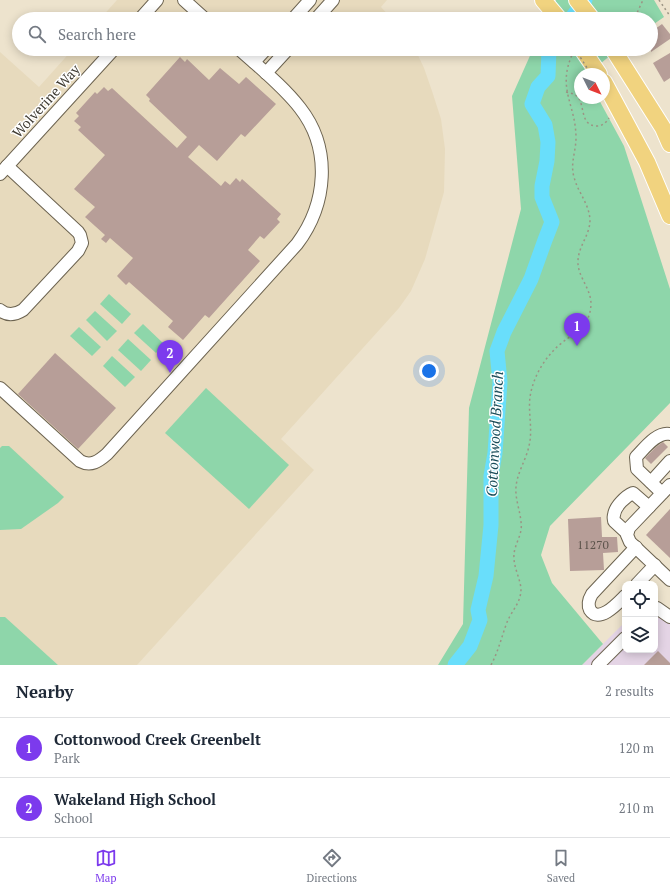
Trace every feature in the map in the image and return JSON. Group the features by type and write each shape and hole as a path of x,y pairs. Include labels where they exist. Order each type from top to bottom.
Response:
{"main road":[{"path":"543,0 553,12"},
{"path":"577,0 586,12"},
{"path":"586,56 593,68"},
{"path":"617,56 663,128 670,144"},
{"path":"610,93 647,162 670,216"}],"street":[{"path":"146,12 157,0"},
{"path":"184,0 197,12"},
{"path":"299,12 310,0"},
{"path":"322,12 333,0"},
{"name":"Wolverine Way","path":"3,170 108,56"},
{"path":"0,388 80,461 89,464 96,462 107,454 297,244 312,221 319,200 322,178 321,157 317,138 304,114 287,93 247,56"},
{"path":"254,62 260,56"},
{"path":"266,73 282,56"},
{"path":"0,310 8,314 17,314 23,310 78,250 82,242 78,232 38,196 3,170"},
{"path":"670,434 664,433 658,436 636,457 637,469 651,482 666,489 628,528 627,533 628,539 670,580"},
{"path":"651,482 670,461"},
{"path":"627,533 614,521 614,514 621,502 633,493 649,507"},
{"path":"622,599 607,612 601,614 595,614 589,607 589,601 592,594 636,547"},
{"path":"640,581 654,565"},
{"path":"658,609 670,617"},
{"path":"598,665 622,641"}],"path":[{"path":"637,12 643,0"},
{"path":"659,0 670,16"},
{"path":"491,665 499,649 506,624 517,606 520,597 521,588 515,569 514,553 522,524 516,499 516,486 530,445 530,397 539,370 548,357 559,346 579,331 590,314 590,293 580,273 578,262 580,250 590,228 590,212 573,176 576,138 575,119 565,85 567,68 572,56"},
{"path":"581,56 592,68"},
{"path":"566,92 579,98 586,122 590,125 602,125 610,115"}],"shaded area":[{"path":"117,0 387,0 381,7 386,12 106,12"},
{"path":"0,52 39,87 67,56 418,56 424,68 441,119 445,149 444,192 425,259 411,291 399,308 281,439 314,470 137,665 58,665 5,618 0,617"},
{"path":"658,603 670,616 670,665 582,665 622,625 622,653 658,653"}],"green space":[{"path":"556,0 654,0 664,17 658,21 658,12 550,12"},
{"path":"530,56 610,56 595,68 574,68 574,104 601,104 624,146 670,289 670,403 550,526 541,555 552,583 603,644 582,665 438,665 463,624 469,408 521,209 512,96"},
{"path":"109,294 131,314 122,324 100,304"},
{"path":"95,311 117,331 107,341 86,320"},
{"path":"143,324 164,344 156,353 134,333"},
{"path":"79,327 101,347 92,356 70,336"},
{"path":"128,339 151,360 141,371 118,350"},
{"path":"112,356 135,377 125,387 103,366"},
{"path":"206,388 289,465 249,509 165,433"},
{"path":"2,446 9,446 64,497 58,503 21,529 0,530 0,448"},
{"path":"0,617 5,617 58,665 0,665"}],"building":[{"path":"662,24 670,34 670,39 658,47 658,27"},
{"path":"670,53 670,78 664,82 653,63"},
{"path":"180,57 185,62 187,59 209,80 220,68 239,84 246,77 276,104 245,137 241,134 217,161 199,145 188,157 221,186 225,181 230,185 236,178 240,182 242,179 281,214 277,219 280,222 264,239 260,236 248,250 260,261 209,318 205,315 183,340 168,327 173,321 129,282 126,285 117,276 133,258 110,238 106,243 101,239 105,235 85,217 95,207 74,189 105,155 78,130 81,127 74,121 79,116 76,113 95,92 97,94 104,87 108,91 112,88 177,148 187,137 149,101 150,99 146,95"},
{"path":"55,353 116,408 78,449 18,394"},
{"path":"663,442 668,447 651,464 645,458"},
{"path":"670,509 670,558 646,535"},
{"path":"601,517 602,537 617,537 618,552 603,553 604,570 570,571 568,519"},
{"path":"658,651 670,663 670,665 644,665 656,653 658,653"}],"waterway":[{"name":"Cottonwood Branch","path":"576,12 585,0"},
{"name":"Cottonwood Branch","path":"455,665 470,646 480,620 478,610 486,576 491,525 491,476 495,453 500,382 497,351 504,332 531,279 552,222 542,197 548,142 545,125 532,104 538,87 548,76 549,56"}],"place":[{"name":"Cottonwood Creek Greenbelt","path":"577,346"},
{"name":"Wakeland High School","path":"170,373"}]}
